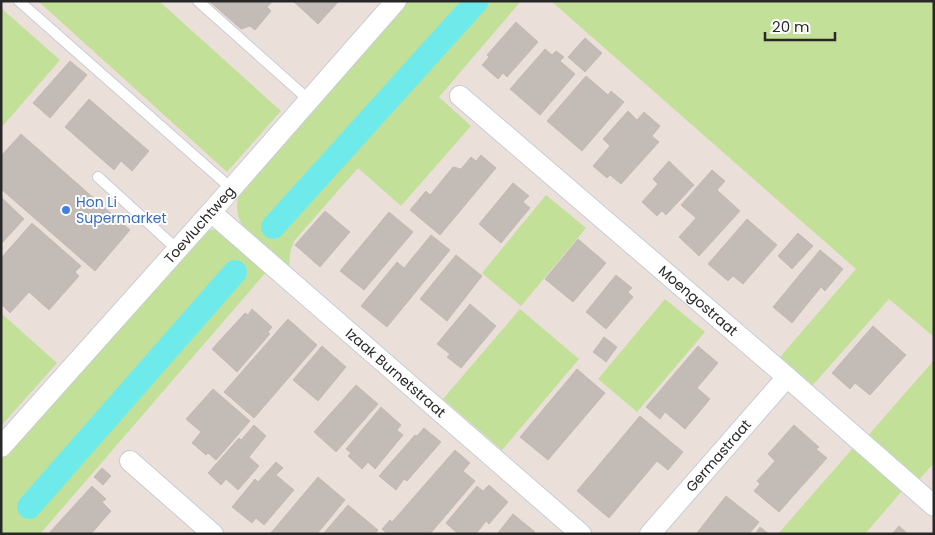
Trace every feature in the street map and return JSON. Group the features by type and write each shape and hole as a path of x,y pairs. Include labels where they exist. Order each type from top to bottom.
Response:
{"street":[{"name":"Toevluchtweg","path":"1,447 212,212 396,1"},
{"name":"Moengostraat","path":"460,96 934,506"},
{"name":"Izaak Burnetstraat","path":"212,212 580,534"},
{"name":"Germastraat","path":"650,534 787,377"},
{"path":"130,461 214,534"}],"lane":[{"path":"19,1 232,189"},
{"path":"198,1 310,100"},
{"path":"98,177 178,250"}],"green space":[{"path":"38,1 159,1 281,111 227,172"},
{"path":"408,1 521,1 439,97 471,126 401,206 358,168 294,241 290,253 289,268 258,243 241,223 237,212 238,200 243,186"},
{"path":"551,1 934,1 934,337 889,299 812,386 780,357 856,269"},
{"path":"1,8 60,60 1,128"},
{"path":"546,195 586,228 521,306 482,273"},
{"path":"209,230 223,233 267,271 40,534 1,534 1,459 195,239 202,232"},
{"path":"665,299 705,332 637,412 598,379"},
{"path":"520,309 579,359 502,450 443,399"},
{"path":"1,313 57,363 1,426"},
{"path":"934,360 934,463 916,483 866,438"},
{"path":"853,448 902,491 865,534 778,534"}],"building":[{"path":"209,1 273,1 267,7 271,11 255,30 250,26 241,29"},
{"path":"293,1 339,1 318,24"},
{"path":"516,22 538,42 507,77 503,73 498,79 482,65 489,57 487,55"},
{"path":"585,38 602,53 585,72 568,57"},
{"path":"545,49 552,55 556,51 564,57 560,61 575,74 540,115 510,89"},
{"path":"70,61 87,75 50,118 33,103"},
{"path":"586,76 608,95 611,91 624,102 582,151 547,121"},
{"path":"89,99 149,151 132,171 121,161 114,170 65,127"},
{"path":"628,111 637,120 644,112 660,126 652,136 659,142 621,184 610,175 607,178 593,166 610,146 603,139"},
{"name":"Hon Li Supermarket","path":"21,134 130,230 95,271 1,189 1,156"},
{"path":"481,155 496,168 440,235 410,210 426,191 430,195 453,167 461,169 471,157 476,161"},
{"path":"669,161 694,185 666,215 662,211 657,216 642,202 658,184 653,179"},
{"path":"712,170 725,181 717,190 740,211 699,256 679,237 696,218 681,205"},
{"path":"513,183 529,196 523,202 530,208 501,243 479,224"},
{"path":"1,197 24,219 1,244"},
{"path":"325,211 350,232 320,267 295,245"},
{"path":"389,212 413,232 364,290 340,271"},
{"path":"747,219 777,245 743,284 733,276 728,281 708,264"},
{"path":"32,223 81,266 75,272 79,276 49,310 29,292 10,313 1,304 1,258"},
{"path":"798,233 813,246 792,269 778,256"},
{"path":"431,235 450,250 387,327 361,306 397,262 404,268"},
{"path":"578,239 606,263 573,302 545,279"},
{"path":"820,250 843,269 825,291 821,287 792,323 773,307"},
{"path":"456,255 482,276 447,321 420,299"},
{"path":"616,275 632,288 628,292 633,297 606,329 586,312"},
{"path":"470,304 496,326 461,368 447,357 450,354 437,344"},
{"path":"252,309 272,327 268,332 270,334 237,372 212,349 245,313 248,315"},
{"path":"288,319 317,345 254,418 224,392"},
{"path":"873,326 906,355 870,395 855,383 850,389 832,373"},
{"path":"604,337 617,347 606,362 593,352"},
{"path":"322,346 346,367 318,401 293,380"},
{"path":"698,346 718,363 697,388 710,399 685,429 665,412 660,419 646,407"},
{"path":"577,369 605,393 548,460 520,437"},
{"path":"356,385 378,404 336,452 314,432"},
{"path":"213,389 250,421 216,460 208,453 206,455 192,443 201,432 186,419"},
{"path":"381,407 401,425 397,430 403,435 375,469 368,462 362,469 348,456 351,453 346,449"},
{"path":"640,416 683,452 668,470 657,461 609,518 577,491"},
{"path":"254,425 266,436 249,457 259,466 238,490 226,479 221,485 208,473 239,438 241,440"},
{"path":"794,425 819,447 816,449 827,458 779,512 754,491 760,484 757,481 775,461 768,454"},
{"path":"424,428 441,442 407,481 404,479 396,490 379,476 415,435 417,436"},
{"path":"455,450 470,463 463,471 475,481 430,534 387,534 382,529 390,520 392,522"},
{"path":"276,462 283,468 276,475 294,490 264,525 256,518 252,523 232,507 255,479 258,482"},
{"path":"102,468 111,476 103,485 94,477"},
{"path":"318,477 345,500 317,534 270,534"},
{"path":"489,485 508,502 489,524 486,521 476,534 458,534 446,523 477,486 483,491"},
{"path":"92,486 106,499 102,502 111,511 91,534 53,534 50,532"},
{"path":"726,496 759,522 749,534 696,534"},
{"path":"348,505 378,530 375,534 323,534"},
{"path":"513,514 535,532 533,534 497,534"},
{"path":"899,526 908,534 892,534"},
{"path":"760,527 769,534 755,534"}],"waterway":[{"path":"273,227 477,1"},
{"path":"29,507 235,272"}],"place":[{"name":"Hon Li Supermarket","path":"66,210"}]}
